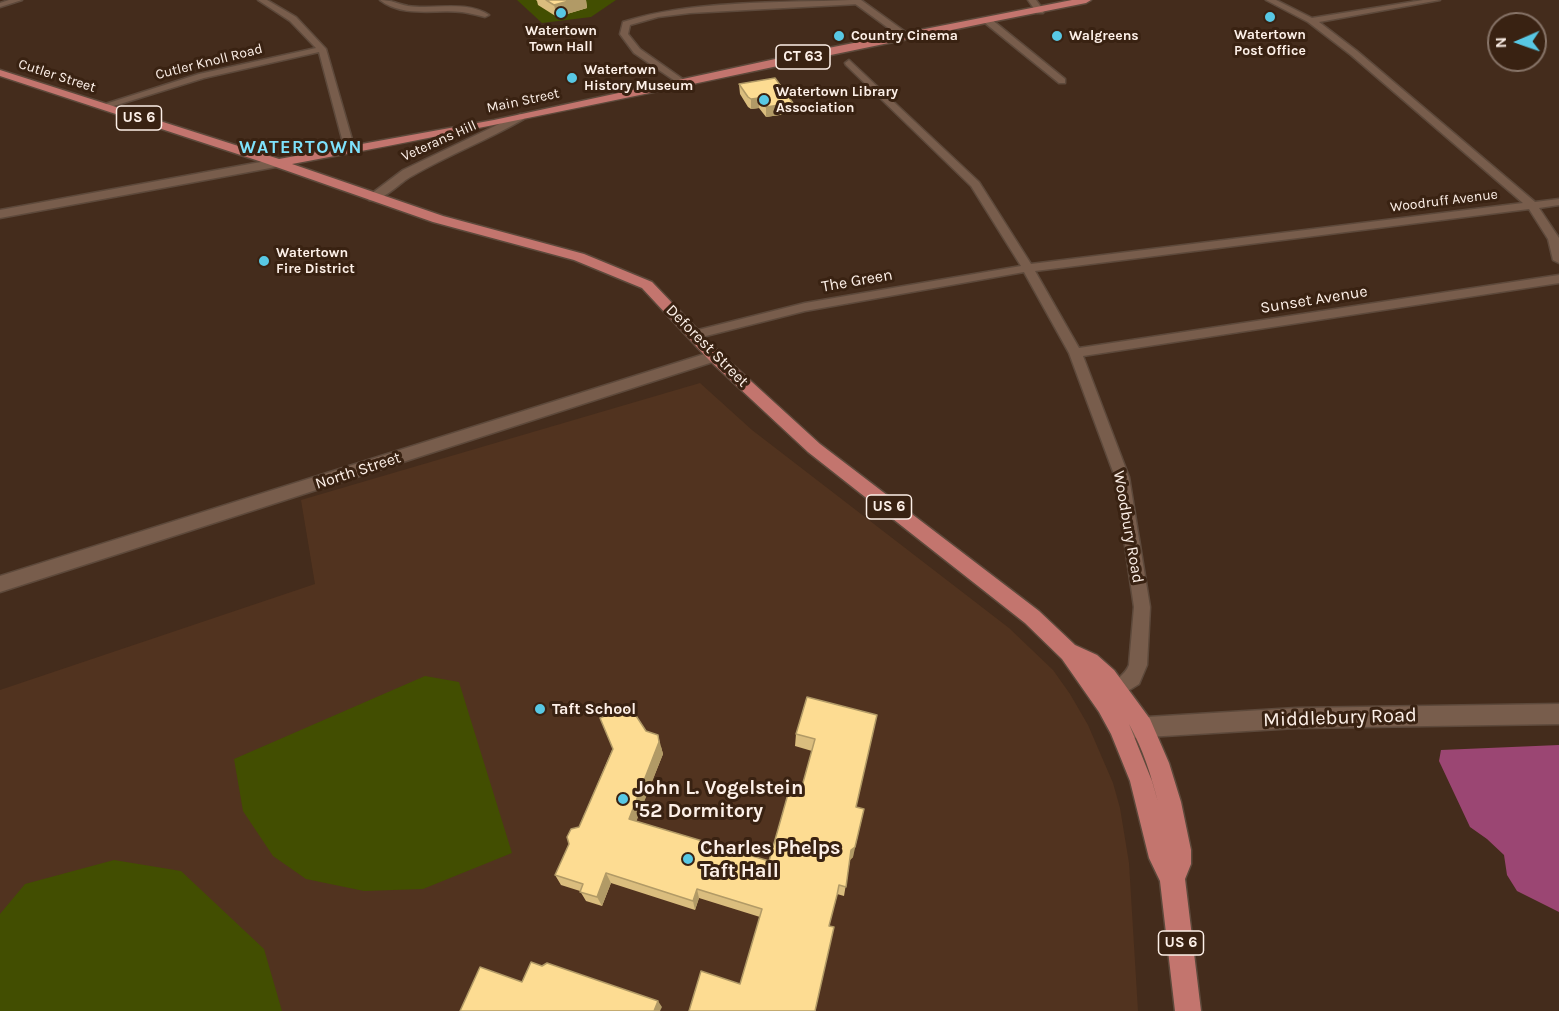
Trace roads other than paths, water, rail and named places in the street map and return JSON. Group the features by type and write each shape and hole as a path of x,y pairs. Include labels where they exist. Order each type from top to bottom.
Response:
{"main road":[{"name":"Main Street","path":"277,163 520,117 1086,0"},
{"name":"Cutler Street","path":"0,73 277,163"},
{"name":"Deforest Street","path":"277,163 438,219 579,257 647,285 714,356 814,448 1032,617 1069,652"},
{"name":"US 6","path":"1069,652 1090,660 1118,689 1144,728 1158,760 1178,840 1180,861 1172,875"},
{"name":"US 6","path":"1069,652 1107,705 1120,729 1141,781 1161,858 1165,868 1172,875 1188,1011"}],"street":[{"path":"0,5 18,0"},
{"path":"262,0 293,19 322,49 350,150"},
{"path":"384,0 394,6 407,9 474,9 485,15"},
{"path":"1032,0 1040,11"},
{"name":"Woodruff Avenue","path":"1270,0 1311,20 1405,94 1532,205"},
{"path":"1311,20 1327,20 1436,0"},
{"path":"681,82 637,51 624,34 626,24 645,16 675,12 857,1 906,36"},
{"path":"988,21 1062,81"},
{"name":"Cutler Knoll Road","path":"104,106 202,76 322,49"},
{"name":"Woodbury Road","path":"849,63 975,184 1028,268 1075,353 1122,477 1142,607 1138,665 1132,678 1118,689"},
{"name":"Veterans Hill","path":"373,197 399,176 498,131 520,117"},
{"name":"Main Street","path":"0,214 277,163"},
{"path":"1559,201 1532,205 1554,239 1559,260"},
{"name":"Woodruff Avenue","path":"1028,268 1532,205"},
{"name":"The Green","path":"694,335 805,307 1028,268"},
{"name":"Sunset Avenue","path":"1075,353 1559,279"},
{"name":"North Street","path":"0,584 714,356"},
{"name":"Middlebury Road","path":"1120,729 1296,718 1559,714"}],"place":[{"name":"Watertown Town Hall","path":"561,13"},
{"name":"Watertown Post Office","path":"1270,17"},
{"name":"Country Cinema","path":"839,36"},
{"name":"Walgreens","path":"1057,36"},
{"name":"Watertown History Museum","path":"572,78"},
{"name":"Watertown Library Association","path":"764,100"},
{"name":"Watertown Fire District","path":"264,261"},
{"name":"Taft School","path":"540,709"},
{"name":"John L. Vogelstein '52 Dormitory","path":"623,799"},
{"name":"Charles Phelps Taft Hall","path":"688,859"}],"district":[{"name":"WATERTOWN","path":"301,148"}]}
